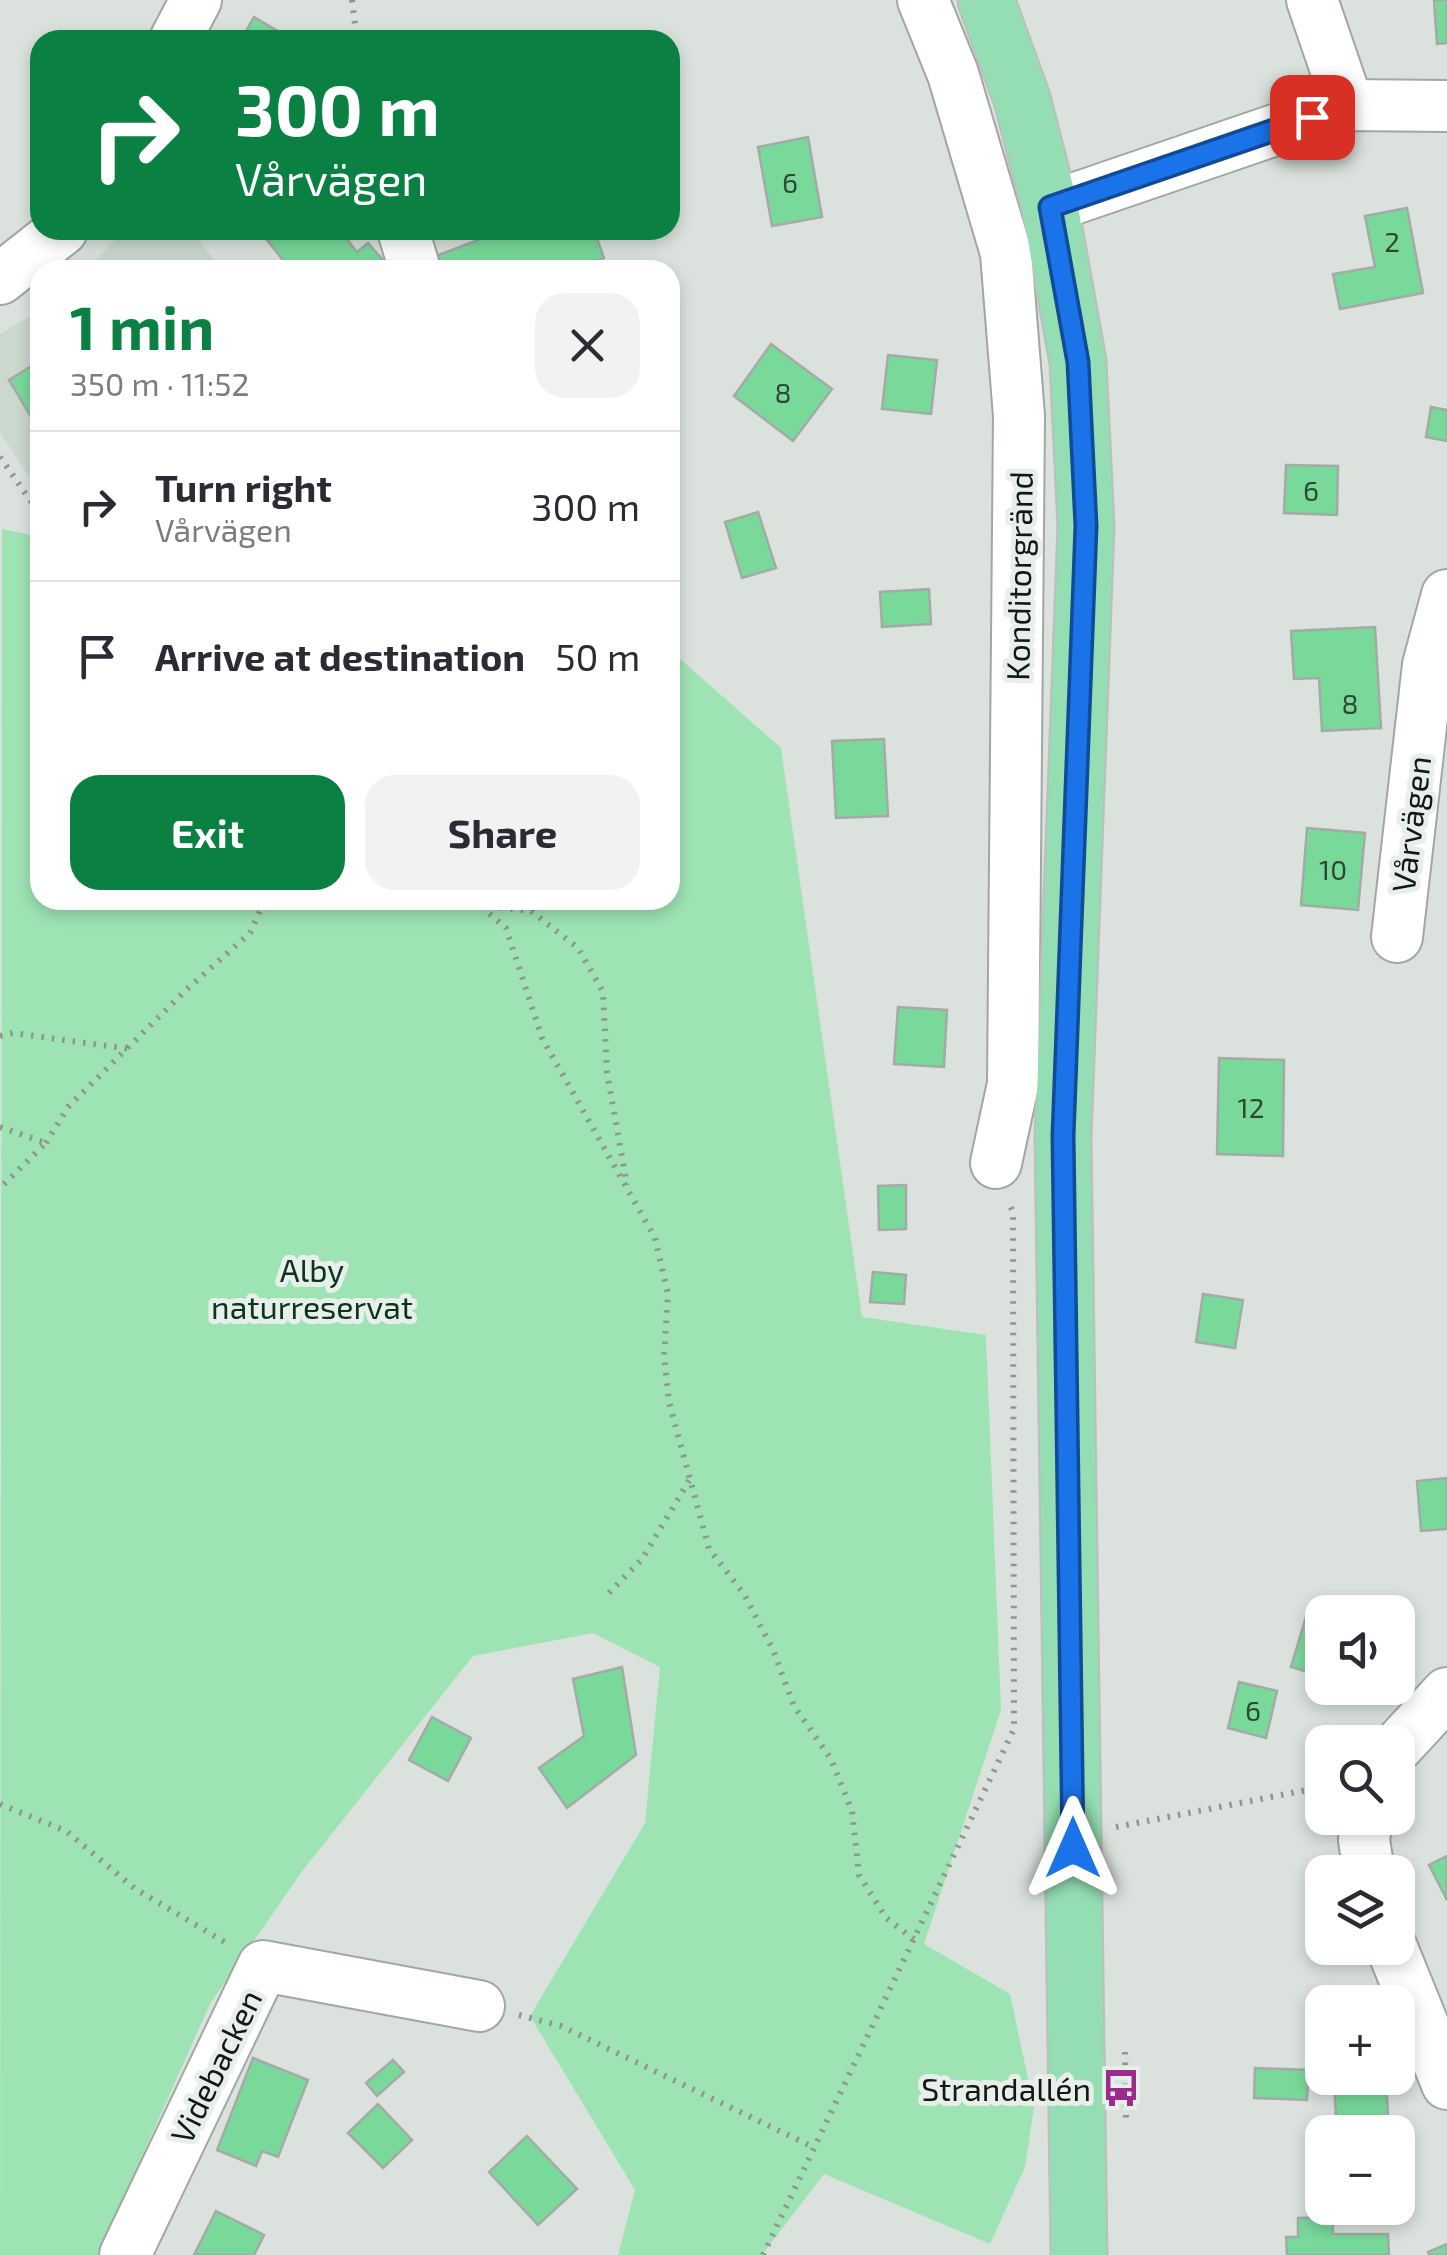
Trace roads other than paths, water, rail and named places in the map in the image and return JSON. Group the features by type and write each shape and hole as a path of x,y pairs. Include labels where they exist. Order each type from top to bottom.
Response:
{"main road":[{"path":"986,0 1022,99 1050,207 1078,362 1086,526 1063,1136 1079,2255"},
{"path":"1068,2255 1076,2197"}],"street":[{"path":"180,30 196,0"},
{"name":"Konditorgränd","path":"923,0 953,74 1006,253 1020,416 1013,1084 996,1164"},
{"path":"1312,0 1348,105"},
{"path":"1050,207 1348,105 1447,106"},
{"path":"0,279 49,240"},
{"name":"Vårvägen","path":"1397,936 1428,665 1447,595"},
{"path":"1415,1728 1447,1693"},
{"path":"1399,1965 1447,2084"},
{"name":"Videbacken","path":"125,2255 263,1966 479,2006"}],"place":[{"name":"Strandallén","path":"1121,2088"}],"park label":[{"name":"Alby naturreservat","path":"312,1288"}]}
